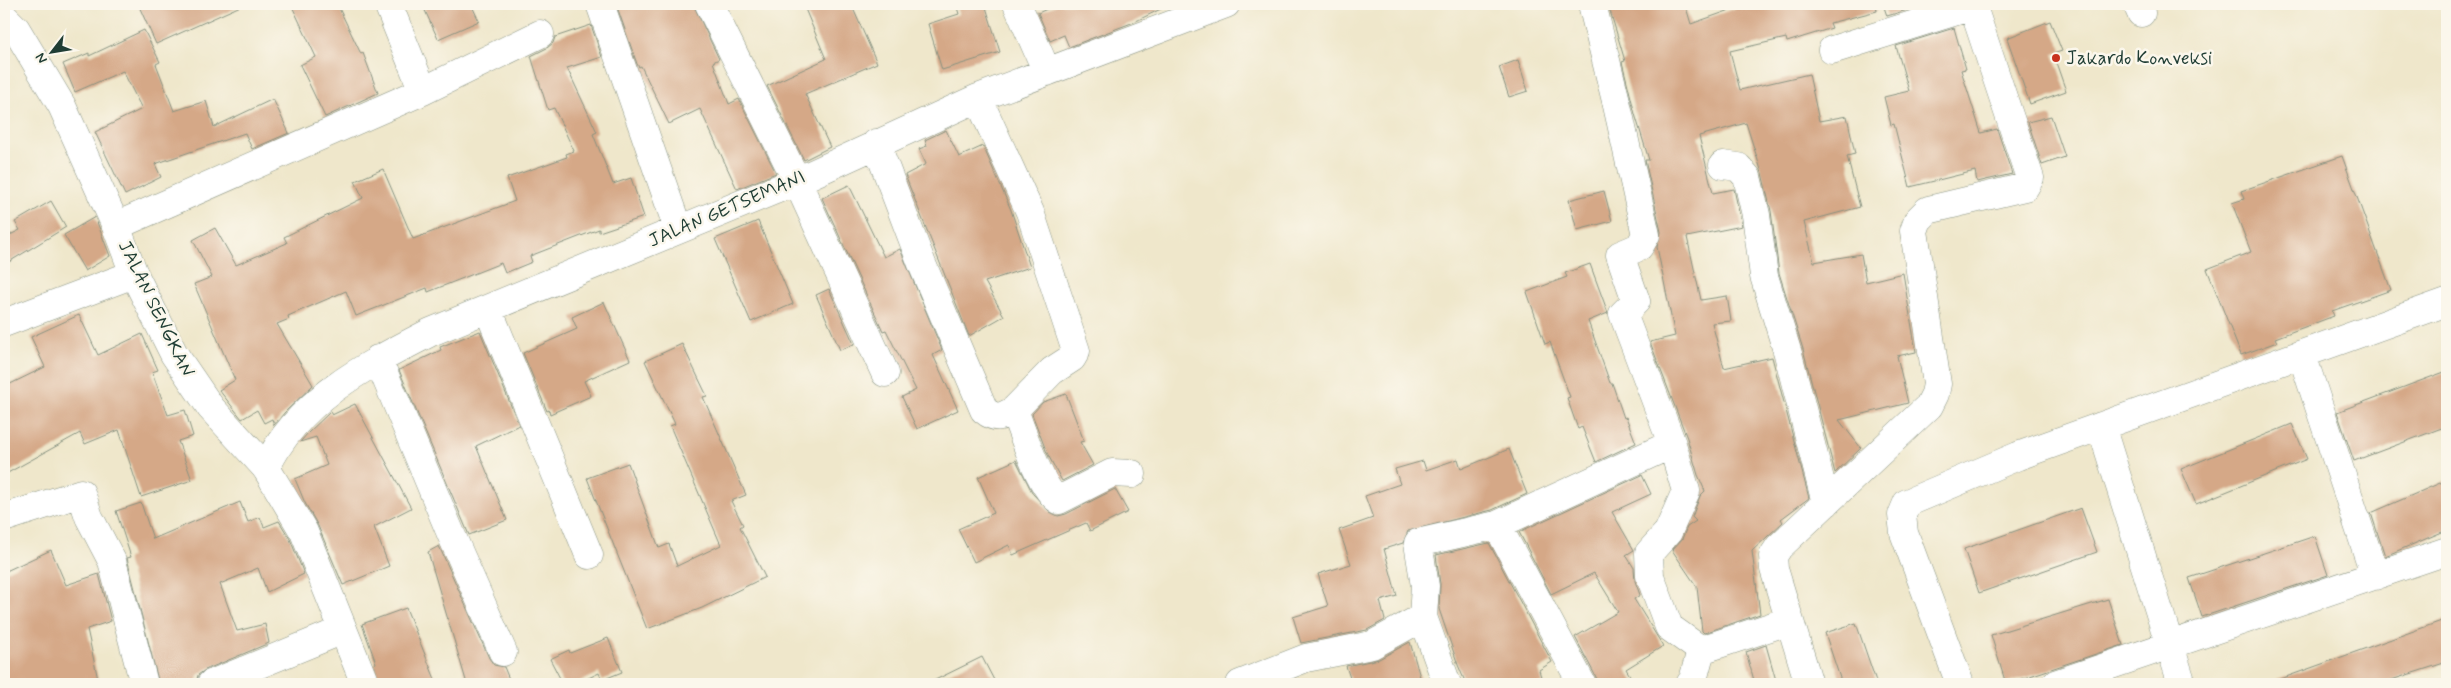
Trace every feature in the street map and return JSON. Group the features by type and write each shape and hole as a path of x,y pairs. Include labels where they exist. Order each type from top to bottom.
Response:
{"street":[{"path":"388,4 423,91"},
{"path":"600,4 678,229"},
{"path":"709,4 798,181 885,373"},
{"path":"1017,4 1047,72"},
{"name":"JALAN GETSEMANI","path":"266,468 275,449 287,432 312,407 344,381 378,359 431,332 798,181 876,143 978,98 1226,4"},
{"path":"1592,4 1646,235 1639,247 1620,255 1636,300 1623,314 1672,444 1686,491 1668,532 1648,553 1650,576 1669,627 1701,650"},
{"path":"1809,684 1788,621 1774,569 1773,556 1779,547 1929,406 1935,394 1937,384 1914,231 1918,220 1928,210 2025,187 2030,178 1973,5 1832,50"},
{"name":"JALAN SENGKAN","path":"10,23 62,106 116,226 134,274 174,354 211,408 266,468 304,532 365,684"},
{"path":"116,226 423,91 540,34"},
{"path":"876,143 922,264 984,410 992,416 1001,418 1014,410 1052,371 1072,358 1076,351 1030,212 978,98"},
{"path":"1723,165 1738,167 1747,177 1756,215 1764,276 1788,354 1826,503"},
{"path":"7,315 134,274"},
{"path":"1960,684 1904,533 1902,516 1907,503 2018,456 2447,302"},
{"path":"488,309 589,555"},
{"path":"2302,355 2375,576"},
{"path":"378,359 451,534 504,652"},
{"path":"1014,410 1028,448 1055,498 1059,500 1112,473 1132,474"},
{"path":"2101,426 2182,684"},
{"path":"1447,684 1423,617 1425,586 1418,544 1497,525 1672,444"},
{"path":"4,518 81,493 89,518 112,562 144,684"},
{"path":"1497,525 1582,684"},
{"path":"2055,684 2169,647 2447,551"},
{"path":"1240,684 1306,658 1372,645 1423,617"},
{"path":"1701,650 1788,621"},
{"path":"211,684 343,630"},
{"path":"1690,684 1693,680 1701,650"}],"building":[{"path":"138,4 245,4 156,44"},
{"path":"291,4 337,4 361,54 363,53 378,93 325,117 300,65 316,57"},
{"path":"422,4 471,4 479,21 438,39"},
{"path":"616,4 693,4 719,59 713,62 729,104 739,99 776,173 737,189 700,109 669,124 641,66 639,67 637,64"},
{"path":"803,4 851,4 877,63 805,94 830,147 804,160 767,86 826,59"},
{"path":"956,4 985,4 1000,52 942,70 928,24 959,14"},
{"path":"1058,4 1171,4 1134,22 1069,47 1064,35 1050,41 1038,13"},
{"path":"1608,4 1685,4 1691,24 1747,4 1876,4 1877,11 1830,23 1832,28 1787,42 1786,38 1730,51 1740,90 1809,74 1819,121 1847,116 1855,154 1847,156 1860,207 1804,222 1814,262 1861,254 1866,282 1903,273 1916,352 1897,356 1908,403 1839,420 1861,448 1835,473 1803,349 1779,273 1771,211 1762,173 1746,123 1699,136 1713,193 1734,189 1742,226 1687,237 1701,300 1727,296 1731,321 1712,323 1724,368 1772,357 1809,498 1781,519 1783,522 1752,551 1760,614 1704,633 1702,631 1697,587 1672,550 1682,539 1687,527 1696,521 1692,517 1700,496 1705,491 1650,342 1675,336 1657,247 1661,232 1645,160 1649,160 1622,62 1625,61"},
{"path":"1883,4 1927,4 1887,16"},
{"path":"2050,21 2062,51 2053,54 2066,91 2030,104 2007,38"},
{"path":"591,25 602,57 567,68 597,132 593,134 613,184 631,178 644,217 599,232 599,229 530,256 532,262 505,273 501,263 428,292 427,288 356,316 346,291 288,316 289,319 277,324 313,385 274,425 272,419 264,423 257,410 242,419 219,390 235,380 194,284 212,277 193,240 215,228 236,265 287,243 284,237 363,198 355,181 383,169 413,239 515,201 507,178 567,157 566,154 574,151 554,108 548,110 531,56 547,48 553,43 555,37"},
{"path":"1954,28 1966,69 1961,70 1981,133 1997,129 2012,174 1977,182 1975,171 1910,187 1894,124 1891,125 1884,97 1909,91 1896,46"},
{"path":"144,30 160,62 156,64 174,111 206,101 214,127 273,99 289,133 252,149 245,133 155,164 161,177 125,195 95,132 142,109 123,71 75,92 63,64 89,53 89,56"},
{"path":"1518,60 1528,91 1509,97 1499,67"},
{"path":"2051,116 2065,157 2042,165 2028,122"},
{"path":"946,130 959,157 983,146 1011,210 1030,267 985,282 1004,316 969,336 905,175 926,164 919,149 927,146 925,140"},
{"path":"2342,156 2391,290 2332,311 2334,316 2275,338 2277,342 2241,355 2207,269 2251,252 2232,203 2244,199 2241,191"},
{"path":"849,185 884,257 900,249 942,350 933,355 958,410 917,429 902,397 916,390 886,330 883,331 822,198"},
{"path":"1604,191 1612,221 1577,230 1569,200"},
{"path":"51,201 66,227 4,265 4,238 20,230 15,222"},
{"path":"95,217 110,256 85,271 64,235"},
{"path":"758,221 793,304 751,322 715,239"},
{"path":"1590,264 1608,313 1588,321 1610,383 1612,383 1624,418 1626,417 1636,443 1596,462 1582,427 1578,429 1567,398 1570,397 1550,342 1545,344 1527,292 1567,277 1565,273"},
{"path":"829,289 854,344 840,350 816,295"},
{"path":"604,302 630,360 584,381 591,396 550,414 549,410 547,411 523,353 577,329 572,317"},
{"path":"79,315 98,355 142,334 158,370 152,372 168,415 185,410 193,436 178,441 192,480 141,497 119,430 85,444 80,433 4,475 4,387 45,367 31,337"},
{"path":"480,331 519,425 476,446 507,520 469,535 399,370 441,350 440,347"},
{"path":"682,344 707,396 703,397 746,495 731,501 743,525 740,527 765,577 702,608 647,629 587,478 628,463 659,548 669,544 677,566 721,545 670,426 675,424 645,361"},
{"path":"2447,371 2447,426 2354,461 2337,412"},
{"path":"1066,394 1084,441 1080,442 1093,465 1062,481 1047,453 1032,414 1043,402"},
{"path":"355,404 411,508 374,527 389,566 343,585 318,526 305,503 295,479 327,465 316,437 300,442 330,412 332,415"},
{"path":"2292,424 2307,459 2196,504 2181,469"},
{"path":"1509,449 1527,494 1492,510 1408,531 1403,543 1384,549 1397,596 1380,601 1385,620 1367,630 1301,643 1293,617 1328,606 1318,574 1351,564 1339,530 1373,518 1365,496 1400,484 1395,469 1423,461 1426,470 1458,459 1461,469"},
{"path":"1016,460 1033,494 1050,512 1058,516 1066,514 1115,489 1128,512 1090,531 1086,523 1013,555 1009,545 974,562 958,529 994,513 978,477"},
{"path":"1642,475 1651,494 1612,512 1634,550 1626,555 1634,568 1635,581 1640,595 1634,599 1663,646 1626,669 1635,684 1598,684 1575,637 1618,612 1594,573 1551,594 1519,532"},
{"path":"2447,480 2447,530 2385,556 2371,513"},
{"path":"240,502 248,522 260,517 264,527 279,521 290,539 304,574 267,592 258,568 220,584 237,631 265,624 269,643 205,670 198,675 196,684 159,684 127,558 131,557 116,511 141,503 153,539"},
{"path":"2081,508 2097,552 1979,593 1964,549"},
{"path":"2315,536 2328,575 2202,617 2189,578"},
{"path":"1489,543 1552,662 1539,670 1543,684 1466,684 1458,665 1439,609 1440,584 1436,555"},
{"path":"439,546 489,658 494,665 504,667 511,684 467,684 428,552"},
{"path":"51,550 66,585 99,574 111,621 87,629 99,684 4,684 4,572"},
{"path":"2108,599 2123,645 2006,684 1991,635"},
{"path":"406,608 437,684 380,684 374,664 376,663 362,624"},
{"path":"2447,619 2447,662 2379,684 2273,684 2272,682"},
{"path":"1856,623 1877,684 1842,684 1825,633"},
{"path":"608,638 622,672 602,680 599,673 576,684 563,684 550,659 569,650 570,653"},
{"path":"1410,642 1422,684 1352,684 1346,666 1379,659"},
{"path":"1766,645 1777,684 1755,684 1746,652"},
{"path":"982,657 996,684 927,684"}],"place":[{"name":"Jakardo Konveksi","path":"2056,58"}]}
